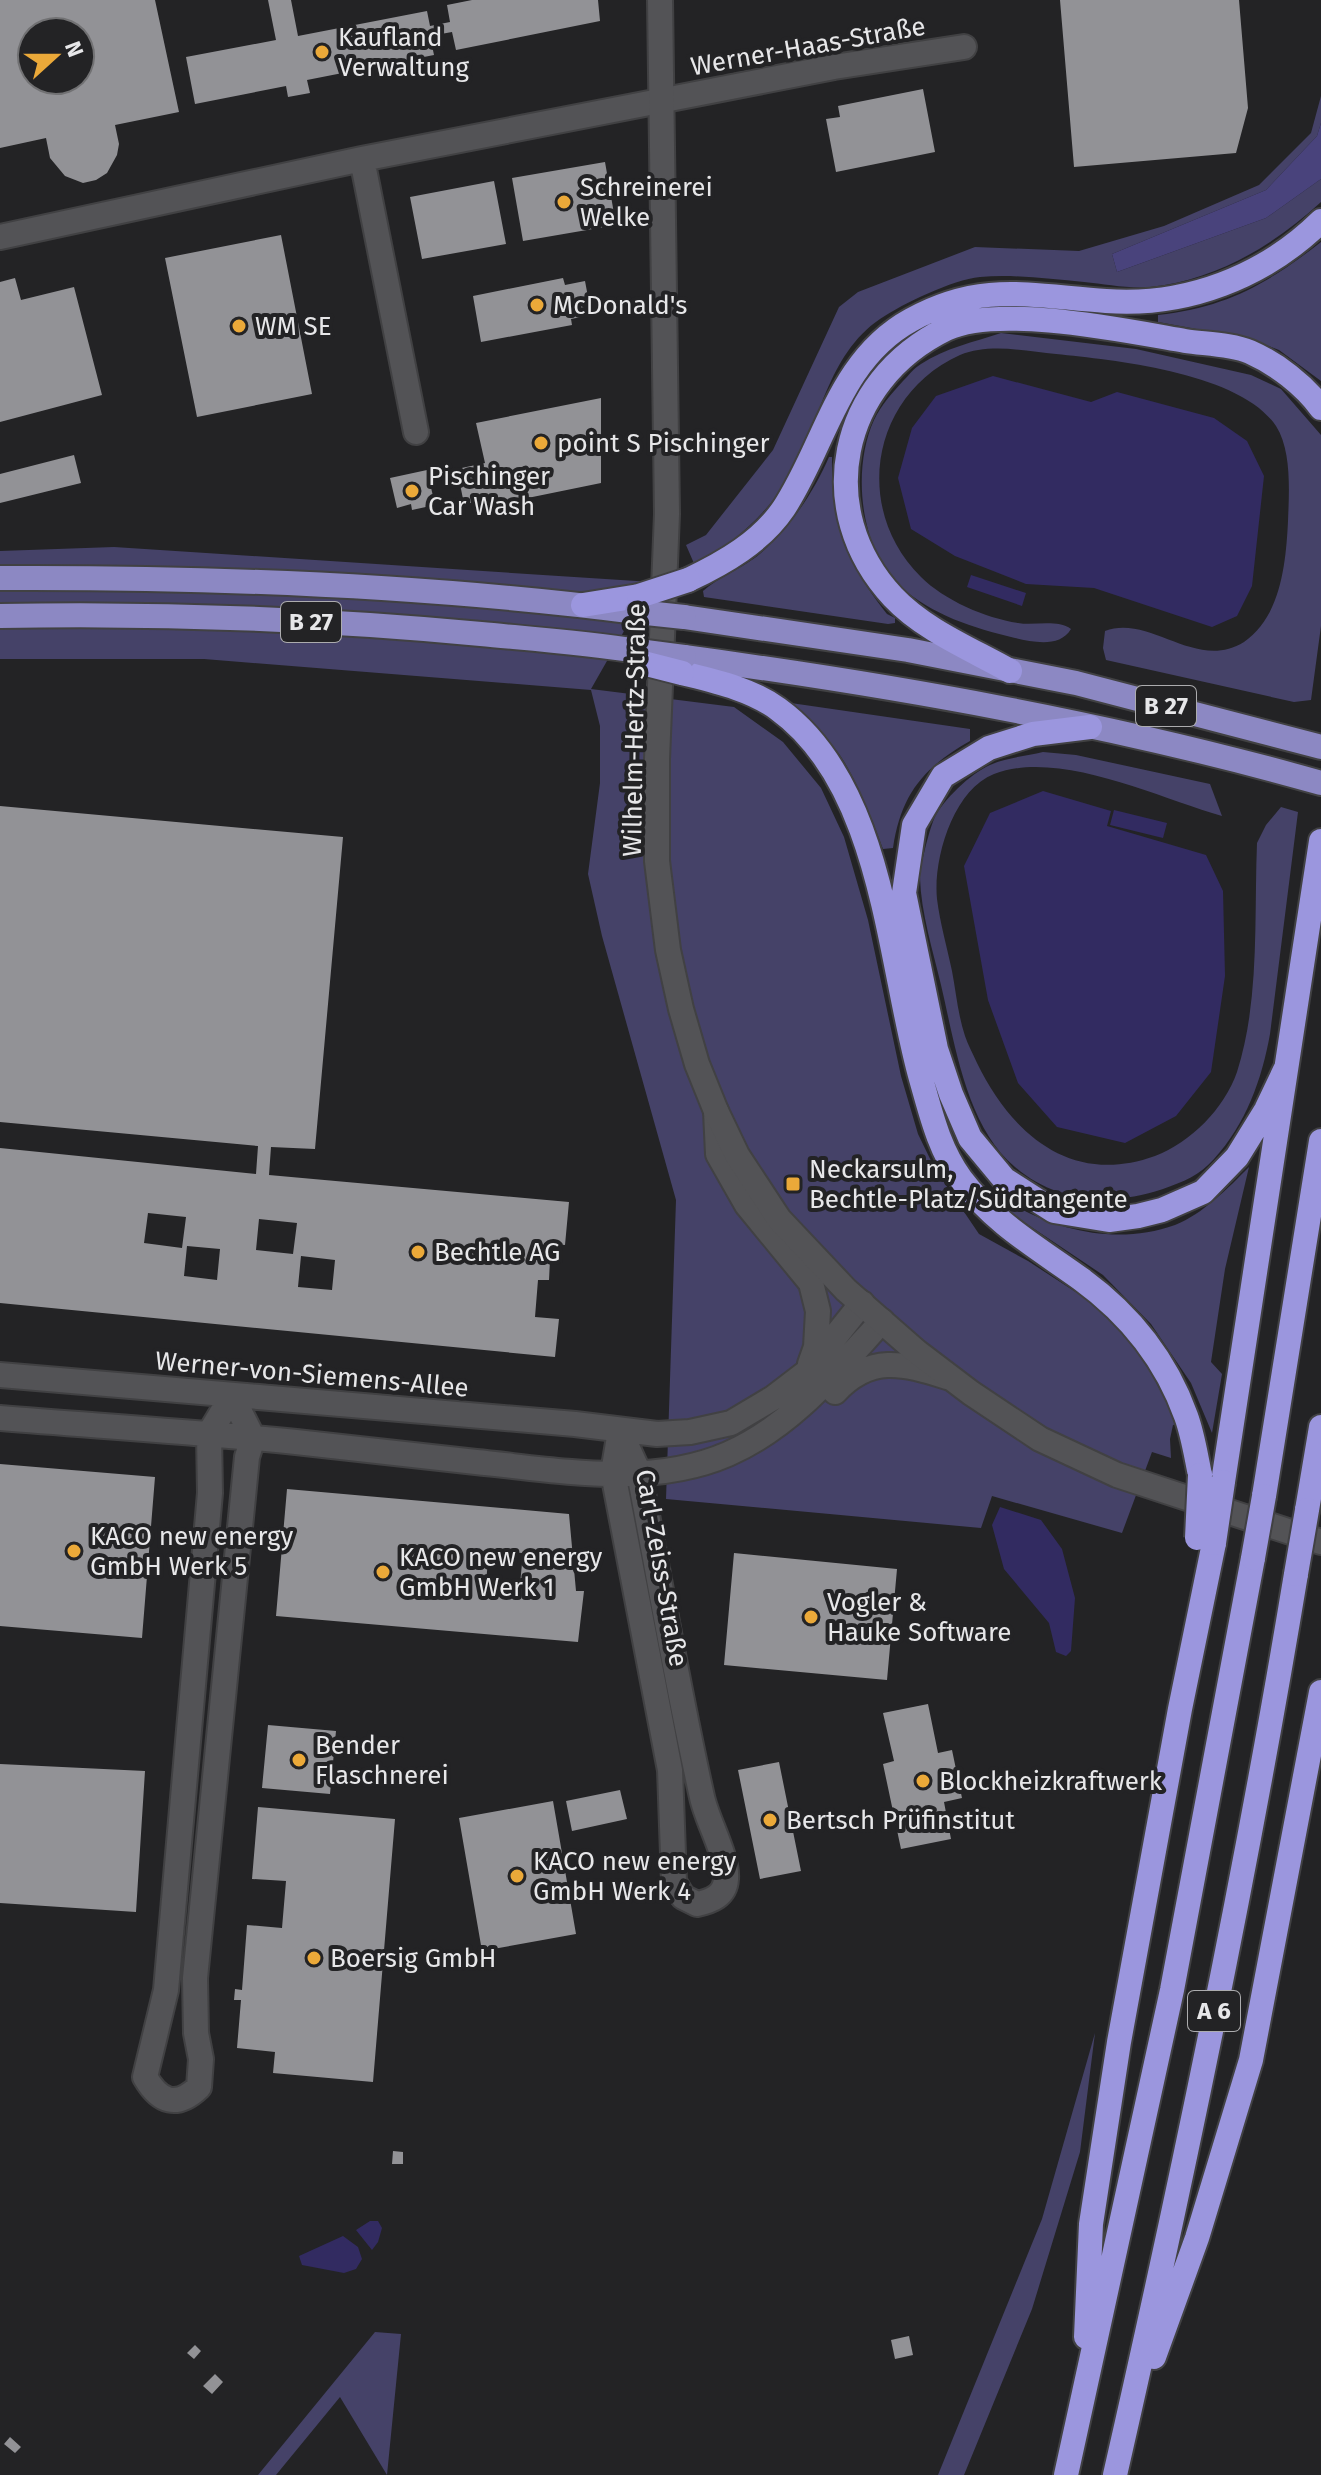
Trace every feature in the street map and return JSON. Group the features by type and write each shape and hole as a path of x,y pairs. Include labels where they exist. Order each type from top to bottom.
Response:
{"highway":[{"path":"638,604 727,560 758,538 782,510 818,444 843,386 862,360 889,334 911,320 974,295 1022,293 1107,301 1154,300 1204,292 1249,273 1300,241 1321,221"},
{"path":"1010,671 907,610 876,577 855,540 845,498 849,445 859,415 876,386 910,352 947,328 984,320 1090,325 1249,352 1287,374 1321,408"},
{"name":"B 27","path":"0,578 228,580 583,605 638,604 684,617 908,650 1076,683 1321,747"},
{"name":"B 27","path":"0,616 119,614 317,622 415,628 633,654 683,665 859,683 1002,708 1255,765 1321,783"},
{"path":"683,665 778,709 823,755 848,793 867,843 910,1041 943,1149 961,1179 996,1219 1084,1282 1134,1324 1166,1372 1212,1478"},
{"path":"1090,727 1033,734 989,748 943,776 914,825 904,893 936,1049 970,1138 1004,1179 1054,1211 1109,1220 1138,1216 1162,1210 1203,1192 1237,1157 1266,1110 1285,1070"},
{"path":"1083,2403 1091,2224 1129,1981 1203,1593 1212,1478 1285,1070 1321,841"},
{"name":"A 6","path":"1066,2475 1172,1990 1264,1496 1321,1141"},
{"name":"A 6","path":"1115,2475 1190,2129 1268,1741 1321,1427"},
{"path":"1121,2446 1197,2238 1251,2060 1321,1692"}],"street":[{"name":"Wilhelm-Hertz-Straße","path":"657,0 667,514 657,759 657,861 668,950 681,1009 697,1064 716,1111 737,1155 779,1219 846,1290 951,1378 1040,1439 1117,1475 1321,1542"},
{"name":"Werner-Haas-Straße","path":"0,237 362,159 834,67 964,47"},
{"path":"362,159 416,432"},
{"path":"716,1111 718,1154 747,1205 811,1283 818,1311 816,1347 807,1372"},
{"name":"Werner-von-Siemens-Allee","path":"0,1375 559,1423 620,1431 657,1434 690,1432 731,1423 773,1398 807,1372 862,1303"},
{"path":"728,1454 776,1427 820,1389 882,1321"},
{"path":"0,1418 253,1438 572,1472 639,1473 691,1466 728,1454 753,1451 818,1411 846,1380 860,1371 907,1364 951,1378"},
{"path":"232,1396 253,1438 247,1457 195,1978 196,2033 201,2059 199,2087 188,2098 170,2101 154,2092 145,2077 166,1990 210,1493 209,1434 232,1396"},
{"name":"Carl-Zeiss-Straße","path":"620,1431 639,1473 702,1801 727,1876 720,1895 697,1904 683,1897 674,1882 670,1770 613,1473 620,1431"},
{"path":"187,1753 217,1756"},
{"path":"670,1770 695,1765"}],"shaded area":[{"path":"1321,96 1321,123 1317,136 1266,190 1112,254 1117,272 1266,218 1321,179 1321,202 1283,233 1242,258 1198,277 1150,287 1019,276 980,277 928,293 880,319 862,334 836,371 800,455 781,490 748,527 696,568 686,545 706,535 773,450 839,307 858,292 975,247 1079,251 1164,226 1259,185 1311,133"},
{"path":"1321,123 1321,179 1266,218 1117,272 1112,254 1266,190 1317,136"},
{"path":"1321,242 1321,381 1279,350 1251,339 1158,322 1158,315 1205,306 1245,291"},
{"path":"1001,333 1136,349 1251,375 1281,389 1321,435 1321,626 1311,700 1294,702 1106,660 1103,648 1105,631 1122,628 1139,630 1208,651 1226,649 1244,642 1266,618 1279,588 1287,537 1289,485 1281,436 1259,408 1235,393 1175,372 1110,360 1020,350 971,351 930,373 907,397 890,425 881,456 880,487 885,519 899,550 921,577 953,600 979,612 1024,624 1059,624 1071,629 1066,635 1053,641 1038,642 984,630 926,605 900,586 886,570 876,551 863,507 863,461 874,420 891,394 918,366 950,350"},
{"path":"993,376 1091,402 1117,392 1214,418 1247,441 1264,476 1252,586 1237,616 1212,627 1094,588 1026,584 955,556 911,529 898,478 912,428 936,396"},
{"path":"829,457 832,457 832,483 844,543 873,596 887,614 895,618 895,623 704,597 703,591 756,557 789,524"},
{"path":"114,547 652,582 591,689 734,707 783,742 821,788 844,837 868,920 901,1076 918,1134 935,1169 979,1234 1091,1302 1126,1336 1151,1373 1178,1424 1173,1425 1170,1439 1171,1458 1152,1452 1122,1533 992,1496 981,1528 666,1499 676,1200 602,936 588,874 600,783 600,726 591,690 204,659 0,659 0,551"},
{"path":"971,575 1026,593 1022,606 967,587"},
{"path":"784,702 970,729 970,741 940,761 917,784 902,812 893,848 883,849 862,796 841,756 794,716"},
{"path":"1043,752 1076,755 1210,784 1222,816 1108,779 1048,767 1020,768 994,774 980,782 967,795 949,828 938,865 937,899 966,1039 991,1089 1008,1112 1048,1148 1071,1159 1097,1164 1125,1164 1155,1156 1193,1133 1224,1099 1237,1072 1253,988 1257,843 1266,825 1281,807 1298,812 1270,1034 1262,1068 1244,1116 1209,1165 1197,1174 1163,1189 1125,1198 1086,1198 1048,1188 1015,1167 998,1150 985,1130 965,1083 928,932 920,873 934,819 943,804 982,769"},
{"path":"1043,791 1111,811 1107,826 1206,855 1223,891 1225,976 1211,1072 1176,1116 1125,1143 1057,1127 1018,1083 988,1000 964,866 990,813"},
{"path":"1114,810 1167,823 1163,838 1110,825"},
{"path":"1249,1167 1225,1269 1211,1362 1222,1374 1212,1433 1191,1383 1151,1324 1103,1275 1009,1212 1017,1207 1054,1223 1094,1233 1114,1235 1155,1231 1195,1214 1215,1200"},
{"path":"1000,1507 1041,1520 1062,1549 1075,1598 1071,1651 1066,1656 1056,1652 1049,1623 1004,1569 992,1525"},
{"path":"1095,2033 1080,2152 1032,2309 964,2475 938,2475 1042,2219"},
{"path":"370,2221 378,2221 382,2228 372,2250 356,2230"},
{"path":"343,2236 358,2247 362,2259 356,2269 344,2273 302,2265 299,2256"},
{"path":"375,2332 401,2334 387,2475 340,2397 276,2475 258,2475"}],"building":[{"path":"0,0 155,0 179,112 115,125 119,144 117,155 107,173 83,183 65,176 50,158 46,138 0,148"},
{"name":"Kaufland Verwaltung","path":"268,0 291,0 298,36 427,11 430,26 450,22 447,5 472,0 598,0 600,21 456,50 452,32 430,36 434,55 307,80 310,93 288,97 286,86 195,104 186,57 276,40"},
{"path":"1060,0 1239,0 1248,108 1236,153 1074,167"},
{"path":"923,89 935,152 836,172 826,119 840,117 838,106"},
{"name":"Schreinerei Welke","path":"605,162 616,225 523,241 512,178"},
{"path":"494,181 506,244 422,259 410,197"},
{"name":"WM SE","path":"281,235 312,394 197,417 165,258"},
{"path":"15,278 21,300 74,287 102,395 0,422 0,282"},
{"name":"McDonald's","path":"563,278 565,285 585,281 588,297 598,296 601,313 571,319 572,325 481,342 473,296"},
{"name":"point S Pischinger","path":"601,398 601,483 493,505 492,499 464,504 457,469 485,463 476,423"},
{"path":"74,455 81,483 0,503 0,474"},
{"name":"Pischinger Car Wash","path":"427,470 435,505 412,510 411,504 397,508 390,478"},
{"path":"0,806 343,837 315,1149 271,1147 269,1175 569,1202 565,1245 544,1243 542,1260 550,1260 549,1280 538,1280 535,1317 559,1319 555,1357 0,1303 0,1148 256,1174 258,1146 0,1122","holes":["148,1213 186,1217 182,1248 144,1243","259,1219 297,1223 293,1254 256,1250","187,1246 220,1249 217,1280 184,1276","301,1256 335,1260 332,1290 298,1287"]},
{"name":"KACO new energy GmbH Werk 5","path":"0,1464 155,1477 142,1638 0,1626"},
{"name":"KACO new energy GmbH Werk 1","path":"287,1489 569,1514 576,1591 584,1591 578,1642 276,1616","holes":["489,1551 523,1553 519,1595 485,1592"]},
{"name":"Vogler & Hauke Software","path":"734,1553 897,1569 887,1680 724,1665"},
{"name":"Blockheizkraftwerk","path":"928,1704 938,1753 952,1750 962,1798 944,1802 951,1839 901,1849 883,1764 894,1761 883,1713"},
{"name":"Bender Flaschnerei","path":"268,1725 336,1731 330,1794 262,1788"},
{"name":"Bertsch Prüfinstitut","path":"779,1762 801,1871 760,1879 738,1770"},
{"path":"0,1764 145,1771 136,1912 0,1903"},
{"path":"338,1773 351,1774 350,1786 337,1785"},
{"path":"620,1790 627,1819 572,1831 566,1801"},
{"name":"KACO new energy GmbH Werk 4","path":"553,1801 576,1934 482,1951 459,1818"},
{"name":"Boersig GmbH","path":"258,1807 395,1819 373,2082 273,2073 275,2052 237,2048 241,2000 234,2000 235,1989 242,1990 247,1925 282,1928 286,1881 252,1879"},
{"path":"393,2151 403,2152 403,2164 392,2164"},
{"path":"909,2336 913,2355 895,2359 891,2340"},
{"path":"195,2345 201,2351 194,2359 187,2353"},
{"path":"215,2374 223,2382 212,2394 203,2386"},
{"path":"10,2437 21,2447 15,2453 4,2444"}],"place":[{"name":"Kaufland Verwaltung","path":"322,52"},
{"name":"Schreinerei Welke","path":"564,202"},
{"name":"McDonald's","path":"537,305"},
{"name":"WM SE","path":"239,326"},
{"name":"point S Pischinger","path":"541,443"},
{"name":"Pischinger Car Wash","path":"412,491"},
{"name":"Neckarsulm, Bechtle-Platz/Südtangente","path":"793,1184"},
{"name":"Bechtle AG","path":"418,1252"},
{"name":"KACO new energy GmbH Werk 5","path":"74,1551"},
{"name":"KACO new energy GmbH Werk 1","path":"383,1572"},
{"name":"Vogler & Hauke Software","path":"811,1617"},
{"name":"Bender Flaschnerei","path":"299,1760"},
{"name":"Blockheizkraftwerk","path":"923,1781"},
{"name":"Bertsch Prüfinstitut","path":"770,1820"},
{"name":"KACO new energy GmbH Werk 4","path":"517,1876"},
{"name":"Boersig GmbH","path":"314,1958"}]}
